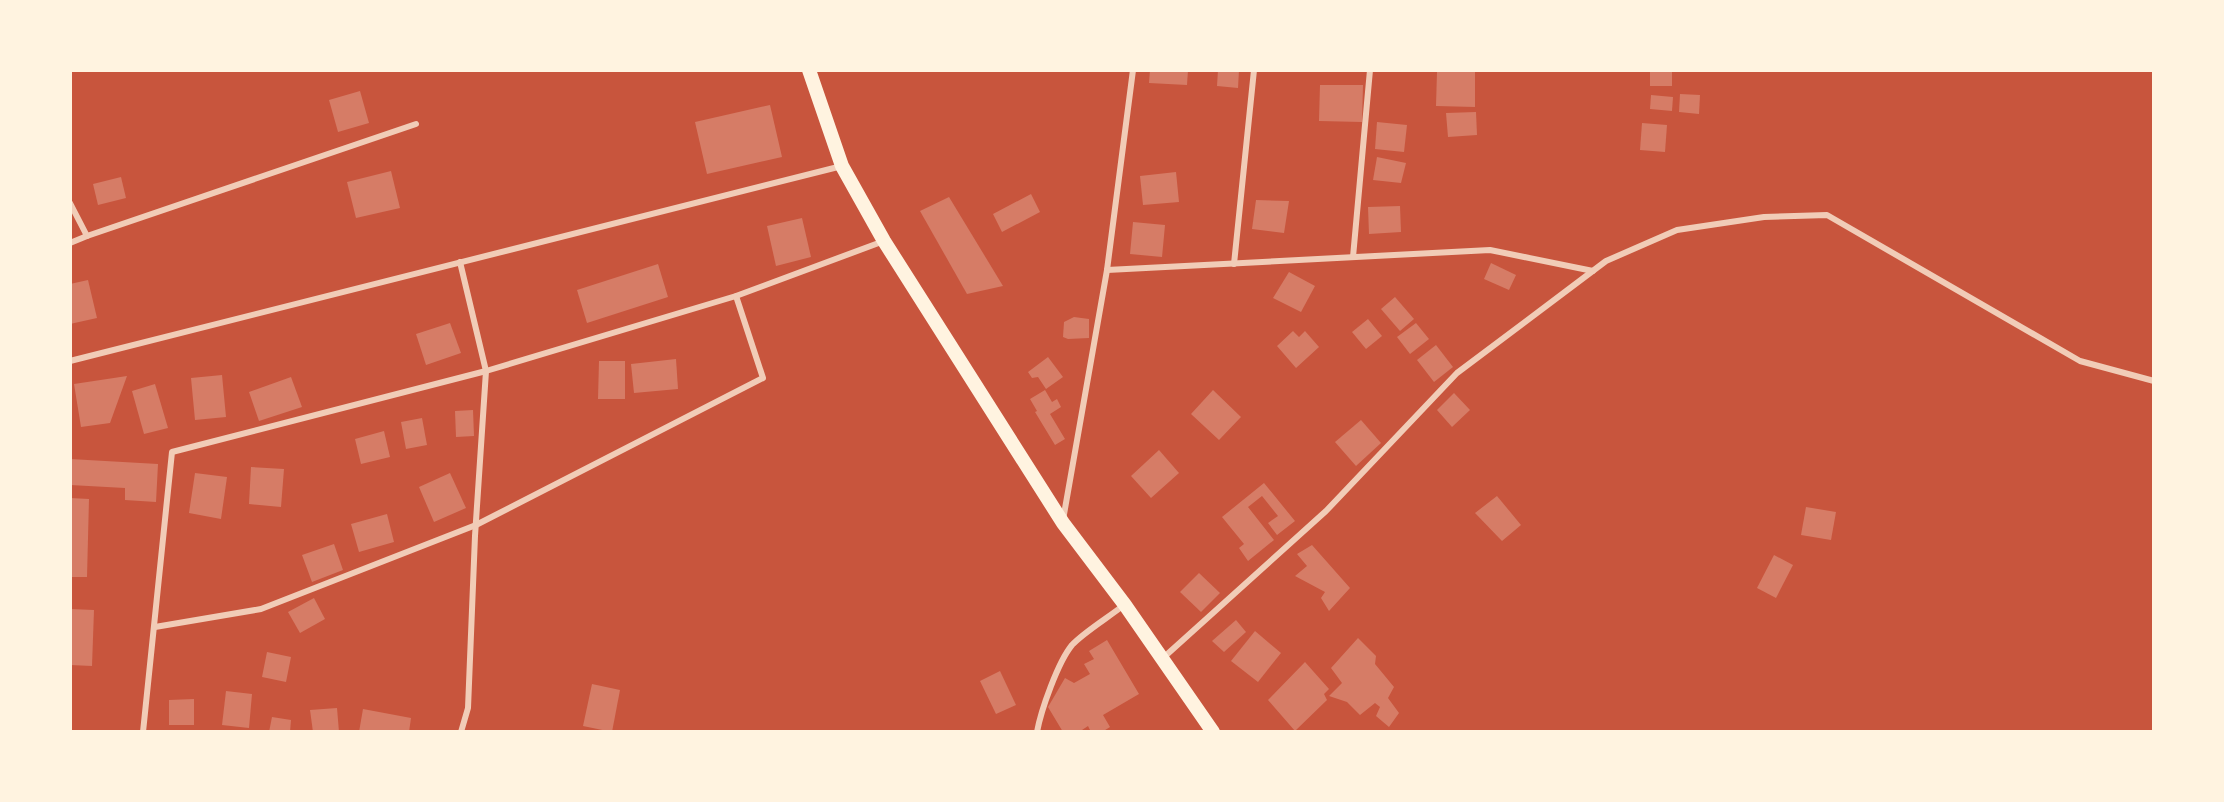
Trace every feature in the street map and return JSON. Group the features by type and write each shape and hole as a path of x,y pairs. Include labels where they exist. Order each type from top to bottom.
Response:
{"highway":[{"path":"809,70 842,166 884,241 1063,523 1125,605 1213,732"}],"street":[{"path":"1063,523 1107,270 1133,70"},
{"path":"1234,264 1254,70"},
{"path":"1353,257 1370,70"},
{"path":"70,243 416,123"},
{"path":"70,361 842,166"},
{"path":"70,203 87,236"},
{"path":"1163,659 1326,511 1456,373 1606,261 1677,230 1764,217 1827,215 2080,361 2154,381"},
{"path":"143,732 172,452 486,371 736,296 884,241"},
{"path":"1107,270 1490,250 1593,271"},
{"path":"460,262 486,371 468,708 461,732"},
{"path":"155,627 261,609 476,525 763,378 736,296"},
{"path":"1037,732 1039,717 1072,645 1125,605"}],"building":[{"path":"1150,70 1188,70 1187,85 1149,83"},
{"path":"1218,70 1239,70 1238,88 1217,86"},
{"path":"1650,70 1672,70 1672,86 1650,86"},
{"path":"1437,72 1475,72 1475,107 1436,106"},
{"path":"1320,85 1363,85 1362,122 1319,121"},
{"path":"360,91 369,123 338,132 329,100"},
{"path":"1680,94 1700,95 1699,114 1679,112"},
{"path":"1651,95 1673,97 1672,111 1650,109"},
{"path":"770,105 782,157 707,174 695,122"},
{"path":"1476,112 1477,135 1448,137 1446,113"},
{"path":"1377,122 1407,125 1404,152 1375,149"},
{"path":"1642,123 1667,125 1665,152 1640,150"},
{"path":"1377,157 1406,163 1401,183 1373,180"},
{"path":"391,171 400,208 356,218 347,182"},
{"path":"1176,172 1179,202 1143,205 1140,176"},
{"path":"121,177 126,198 98,205 93,184"},
{"path":"1031,194 1040,212 1002,232 993,214"},
{"path":"949,197 1003,286 967,294 920,211"},
{"path":"1256,200 1289,201 1284,233 1252,229"},
{"path":"1400,206 1401,232 1369,234 1368,207"},
{"path":"802,218 811,257 776,266 767,226"},
{"path":"1133,222 1165,225 1162,257 1130,254"},
{"path":"1491,263 1516,275 1509,290 1484,279"},
{"path":"658,264 668,297 587,323 577,290"},
{"path":"1289,272 1315,286 1301,312 1273,298"},
{"path":"88,280 97,318 70,324 70,284"},
{"path":"1395,297 1414,319 1400,331 1381,309"},
{"path":"1074,317 1089,319 1089,338 1068,339 1063,337 1064,322"},
{"path":"1368,319 1382,336 1366,349 1352,332"},
{"path":"450,323 461,353 426,365 416,334"},
{"path":"1416,323 1429,339 1410,354 1397,337"},
{"path":"1293,331 1299,337 1305,331 1319,347 1296,368 1277,346"},
{"path":"1436,345 1453,367 1434,382 1417,360"},
{"path":"1048,357 1063,377 1046,389 1038,377 1032,378 1028,372"},
{"path":"676,359 678,389 634,393 631,364"},
{"path":"599,361 625,361 625,399 598,399"},
{"path":"222,375 226,417 195,420 191,378"},
{"path":"127,376 110,423 81,427 74,384"},
{"path":"291,377 302,407 259,421 249,392"},
{"path":"155,384 168,428 144,434 132,391"},
{"path":"1045,390 1052,402 1057,399 1061,407 1050,414 1065,439 1055,445 1035,412 1037,411 1030,399"},
{"path":"1213,390 1241,417 1219,440 1191,414"},
{"path":"1454,393 1470,410 1452,427 1437,410"},
{"path":"473,410 474,436 456,437 455,411"},
{"path":"422,418 427,445 406,449 401,422"},
{"path":"1361,420 1381,443 1356,466 1335,442"},
{"path":"384,431 390,457 361,464 355,439"},
{"path":"1159,450 1179,473 1151,498 1131,476"},
{"path":"70,459 158,464 156,502 125,500 125,488 70,485"},
{"path":"251,467 284,469 281,507 249,504"},
{"path":"195,473 227,477 221,519 189,513"},
{"path":"450,473 466,508 434,522 419,487"},
{"path":"1264,483 1295,521 1277,535 1268,523 1278,516 1262,496 1248,507 1274,540 1248,561 1239,548 1244,544 1222,517"},
{"path":"1497,496 1521,525 1502,541 1475,513"},
{"path":"70,498 89,499 87,577 70,577"},
{"path":"1806,507 1836,512 1831,540 1801,535"},
{"path":"387,514 394,542 359,552 351,524"},
{"path":"334,544 343,570 312,582 302,555"},
{"path":"1312,545 1350,588 1329,611 1321,598 1325,592 1295,576 1307,566 1297,554"},
{"path":"1774,555 1793,565 1776,598 1757,588"},
{"path":"1199,573 1220,593 1201,612 1180,592"},
{"path":"314,598 325,619 300,633 288,612"},
{"path":"70,609 94,610 92,666 70,665"},
{"path":"1236,620 1246,632 1224,652 1212,641"},
{"path":"1255,631 1281,653 1258,682 1231,661"},
{"path":"1358,638 1376,656 1375,664 1394,687 1388,698 1399,713 1389,727 1376,716 1380,707 1375,703 1360,715 1347,702 1329,696 1342,683 1331,668"},
{"path":"1107,640 1139,694 1103,715 1110,727 1102,732 1091,732 1088,726 1079,732 1063,732 1048,707 1065,678 1074,683 1090,674 1084,664 1094,659 1089,651"},
{"path":"267,652 291,657 286,682 262,677"},
{"path":"1305,662 1329,689 1324,694 1327,700 1295,731 1268,700"},
{"path":"1000,671 1016,705 996,714 980,681"},
{"path":"592,684 620,690 612,732 583,726"},
{"path":"226,691 252,694 249,728 222,725"},
{"path":"194,699 194,725 169,725 169,700"},
{"path":"337,708 339,732 313,732 310,710"},
{"path":"363,709 411,718 409,732 359,732"},
{"path":"272,717 291,720 290,732 269,732"}]}
